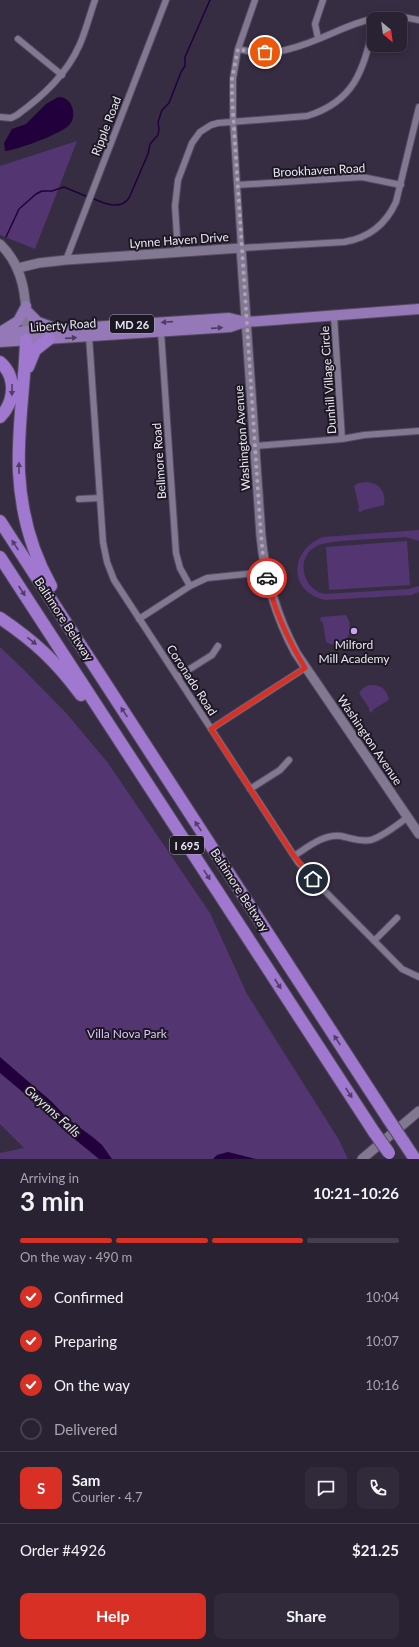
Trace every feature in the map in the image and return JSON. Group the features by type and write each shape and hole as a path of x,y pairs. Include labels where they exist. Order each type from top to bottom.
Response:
{"highway":[{"path":"26,336 25,379 21,408 19,471 25,515 40,564 62,605 75,636"},
{"path":"25,379 33,354 40,345 49,339"},
{"path":"0,362 9,375 12,387 9,406 0,417"},
{"name":"Baltimore Beltway","path":"0,521 415,1159"},
{"name":"Baltimore Beltway","path":"0,558 390,1156"},
{"path":"0,618 34,642 58,665 182,836"}],"main road":[{"path":"0,244 12,257 18,268 22,281 26,308 26,336"},
{"name":"Lynne Haven Drive","path":"18,268 39,263 66,260 241,248"},
{"name":"Washington Avenue","path":"241,248 261,536 266,572 273,600 283,626 305,668 419,834"},
{"path":"26,308 38,322 58,329"},
{"path":"0,333 14,324 26,308"},
{"name":"Liberty Road","path":"0,333 49,339 230,327 246,322 419,310"},
{"name":"Liberty Road","path":"0,342 58,329 229,318 246,322"},
{"path":"362,1159 418,1115"}],"street":[{"name":"Ripple Road","path":"66,260 166,0"},
{"name":"Washington Avenue","path":"241,248 233,121 232,79 238,49 255,0"},
{"path":"318,38 315,24 323,0"},
{"path":"0,117 11,118 17,115 62,75 73,59 80,43 93,1"},
{"path":"407,18 419,20"},
{"path":"238,49 252,52 277,52 302,46 351,24 367,20"},
{"path":"18,39 62,75"},
{"path":"178,253 175,206 178,180 192,143 200,132 211,125 233,121 307,116 315,113 334,103 351,88 362,69 367,51"},
{"name":"Lynne Haven Drive","path":"241,248 355,240 373,232 386,219 396,202 419,107"},
{"name":"Brookhaven Road","path":"237,185 356,177 373,178 400,185"},
{"name":"Dunhill Village Circle","path":"334,316 342,439 364,435 419,431"},
{"name":"Bellmore Road","path":"161,332 176,553 180,568 190,586"},
{"name":"Coronado Road","path":"88,336 103,542 107,562 114,580 294,856 313,879 374,941 402,968 419,977"},
{"path":"255,446 342,439"},
{"path":"79,499 100,498"},
{"path":"139,619 190,586 207,578 266,572"},
{"path":"177,678 212,655 218,646"},
{"path":"211,729 305,668"},
{"path":"250,789 280,770 289,760"},
{"path":"294,856 325,838 336,836 360,841 371,840 382,835 408,817"},
{"path":"374,941 396,918"}],"green space":[{"path":"77,141 35,249 0,235 0,166"},
{"path":"358,483 373,483 382,490 384,505 360,512 358,510 359,507 354,486"},
{"path":"419,530 419,541 406,537 322,544 309,552 305,559 304,573 311,586 324,594 409,589 419,586 419,592 411,595 325,600 313,596 304,589 299,580 297,570 299,561 304,551 312,543 323,537"},
{"path":"407,541 410,585 329,590 326,547"},
{"path":"346,615 350,627 347,638 338,644 326,642 323,623 320,620 321,617"},
{"name":"Villa Nova Park","path":"0,647 67,714 108,763 210,913 247,994 339,1140 348,1159 0,1159 0,1153 24,1148 0,1124"},
{"path":"369,685 377,685 383,688 387,693 389,700 374,709 371,713 359,693 363,688"}],"water":[{"path":"58,97 66,99 70,102 73,116 70,124 59,132 40,140 19,148 5,151 4,143 12,129 26,124 46,104"},
{"name":"Gwynns Falls","path":"0,1057 52,1102 68,1119 102,1145 112,1159 99,1159 66,1132 38,1105 0,1073"},
{"path":"228,1152 256,1159 213,1159 217,1155"}],"waterway":[{"path":"92,198 111,205 121,204 129,198 148,154 150,144 158,135 158,122 162,110 169,103 181,72 185,66 185,57 210,0"},
{"path":"6,237 19,209 36,194 42,191 52,191 64,187 88,197"}],"way so far":[{"path":"265,52 252,52 238,49 232,79 232,98 260,522 263,557 267,578"}],"place":[{"name":"Milford Mill Academy","path":"354,631"}],"route":[{"path":"267,578 269,588 283,626 305,668 211,729 294,856 313,879"}]}
